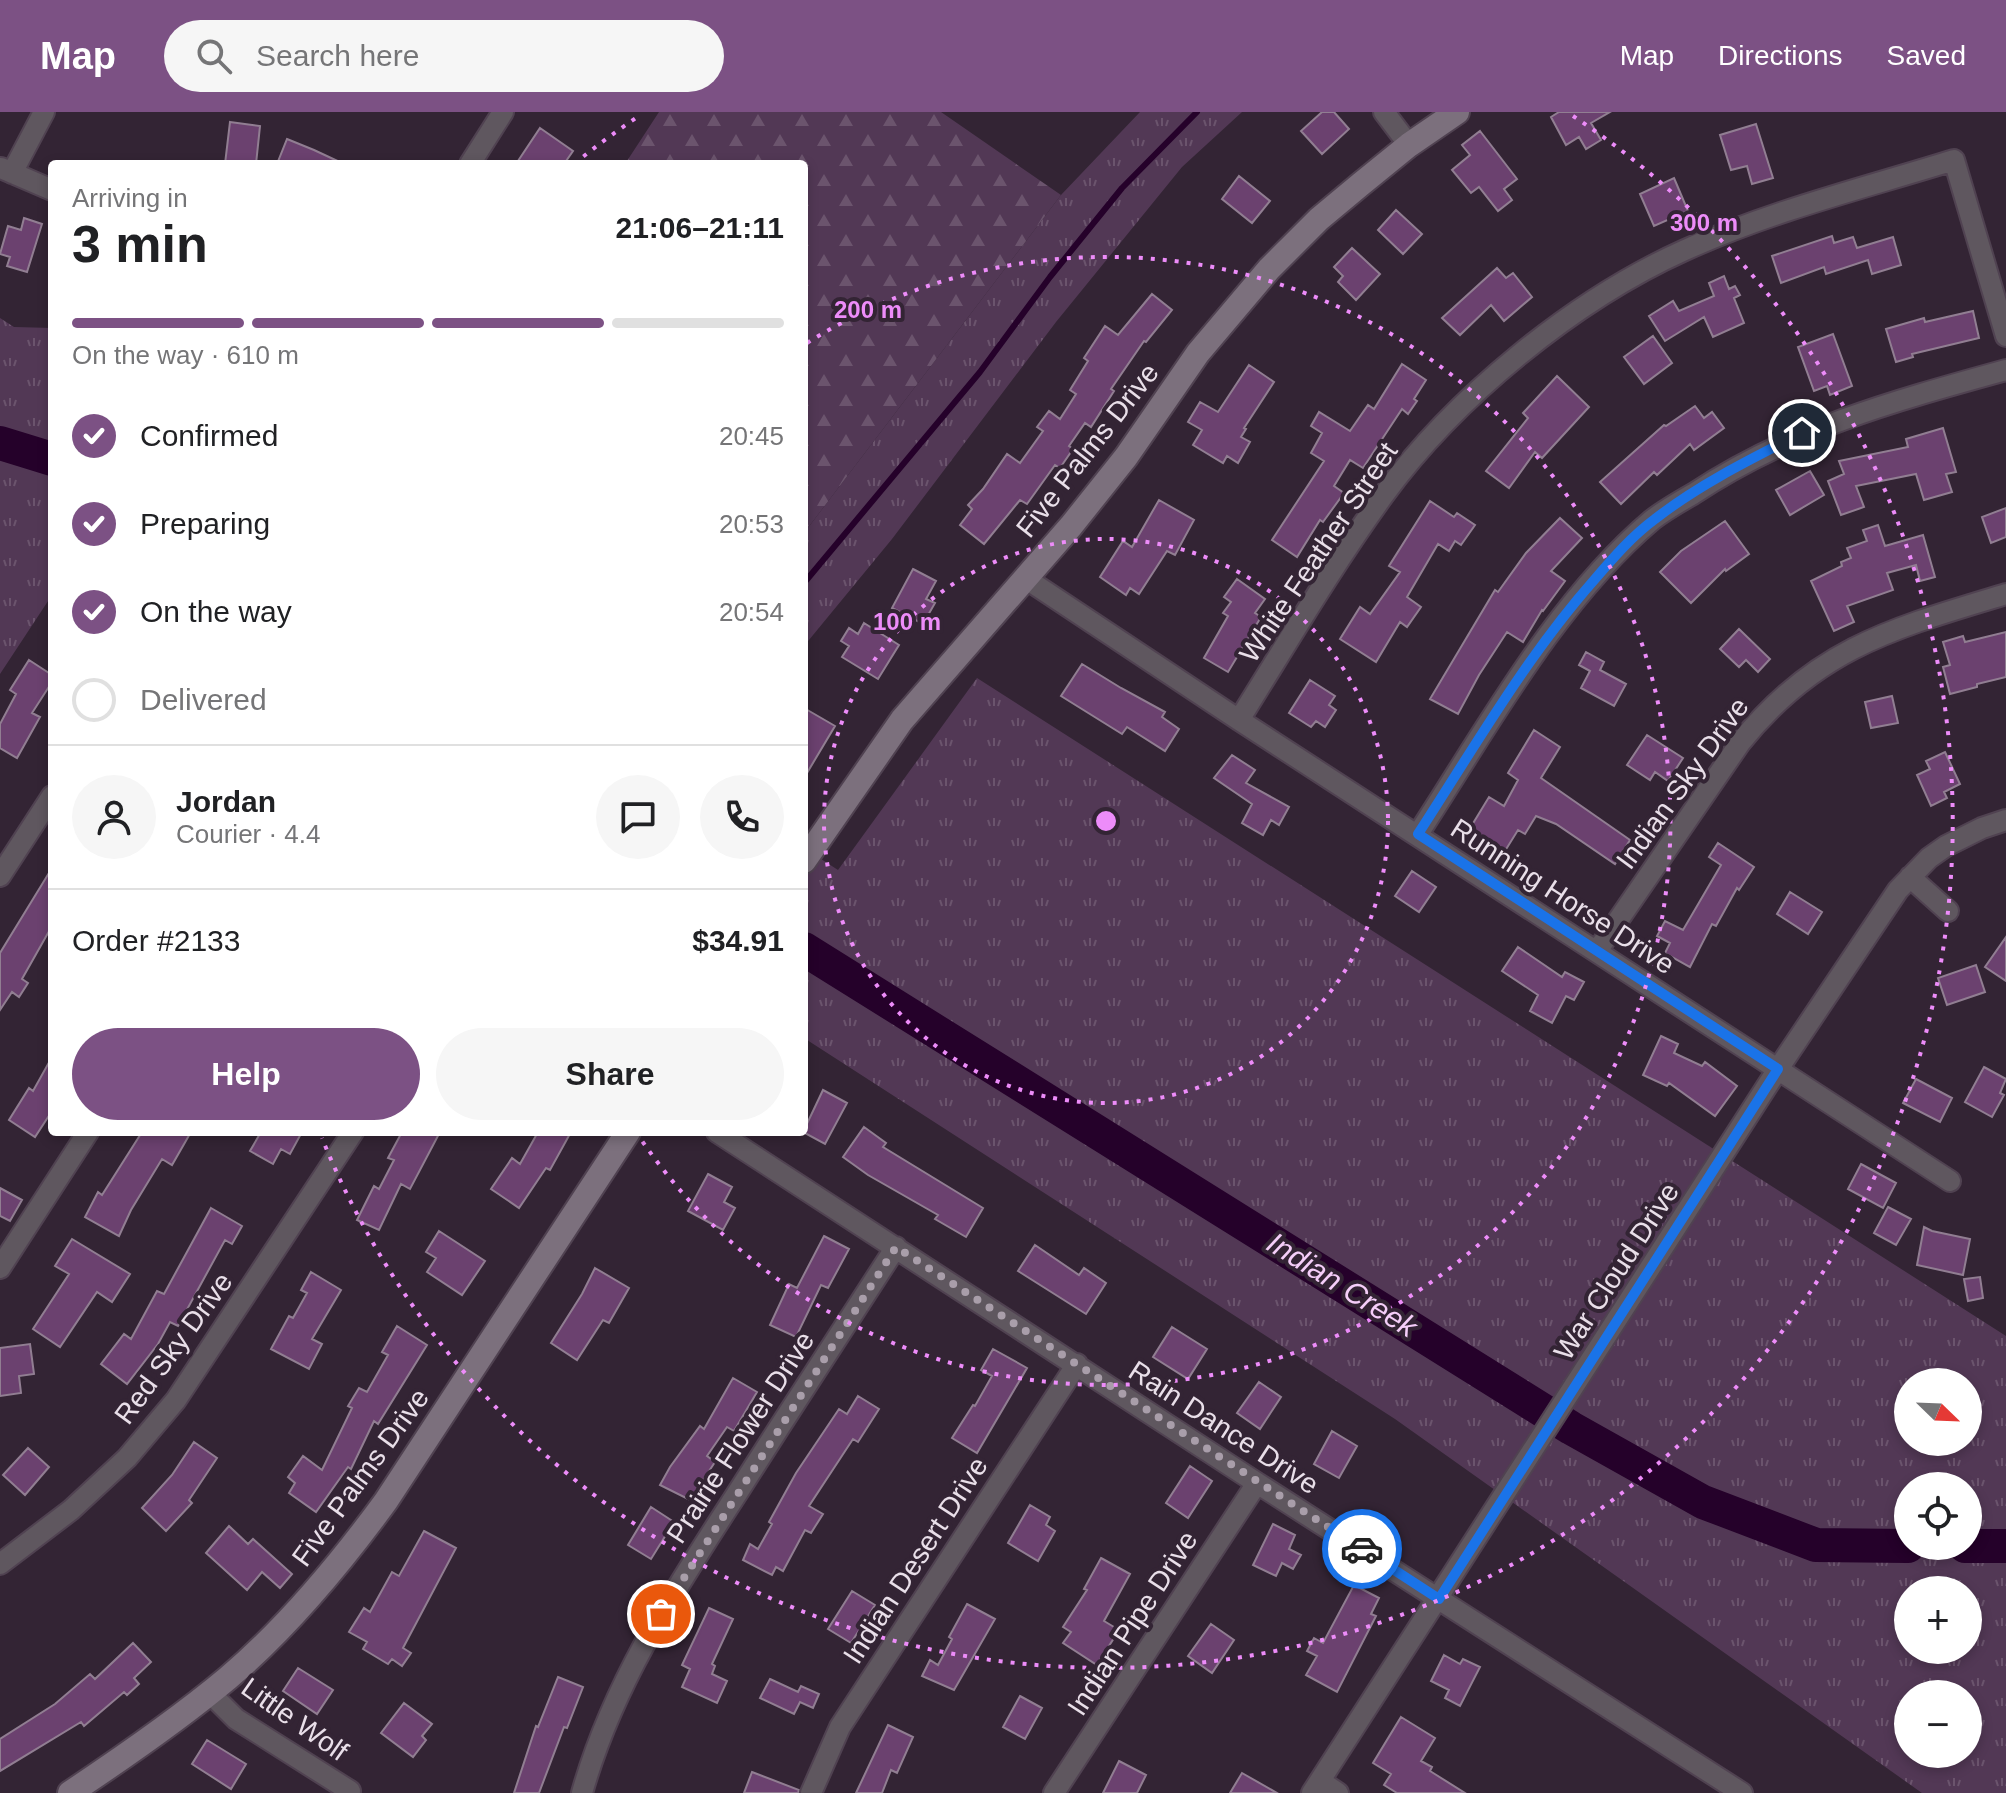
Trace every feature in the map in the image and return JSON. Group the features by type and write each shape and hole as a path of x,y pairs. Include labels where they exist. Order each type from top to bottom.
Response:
{"street":[{"path":"44,112 6,171 48,188"},
{"path":"473,160 503,112"},
{"path":"1384,112 1409,145"},
{"name":"Five Palms Drive","path":"808,855 902,720 1126,457 1198,353 1269,269 1319,219 1409,145 1457,112"},
{"name":"White Feather Street","path":"1239,720 1385,494 1454,413 1549,333 1615,286 1684,250 1768,217 1954,160 2006,336"},
{"path":"1418,834 1533,658 1571,607 1653,519 1726,472 1802,433 1915,395 2006,370"},
{"name":"Running Horse Drive","path":"1025,578 1950,1181"},
{"name":"Indian Sky Drive","path":"1597,951 1740,743 1765,711 1795,684 1826,662 1862,643 1928,618 2006,594"},
{"path":"0,876 48,802"},
{"name":"War Cloud Drive","path":"1316,1787 1778,1069 1898,890 1946,846 2006,820"},
{"path":"1910,877 1948,911"},
{"path":"0,1268 85,1136"},
{"name":"Red Sky Drive","path":"0,1564 71,1510 127,1458 176,1400 350,1136"},
{"name":"Five Palms Drive","path":"70,1793 210,1693 257,1652 352,1548 625,1136"},
{"name":"Rain Dance Drive","path":"723,1136 1742,1793"},
{"name":"Prairie Flower Drive","path":"582,1793 604,1728 635,1658 673,1592 896,1247"},
{"name":"Indian Desert Drive","path":"811,1793 840,1727 1077,1364"},
{"name":"Indian Pipe Drive","path":"1054,1793 1257,1483"},
{"name":"Little Wolf","path":"210,1693 236,1719 350,1791"},
{"path":"1316,1787 1338,1793"}],"green space":[{"path":"659,112 941,112 1061,195 808,528 808,160 628,160"},
{"path":"1140,112 1242,112 1182,167 1056,322 892,539 808,641 808,528 1061,195"},
{"path":"0,318 14,327 48,328 48,601 0,674"},
{"path":"977,678 2006,1336 2006,1793 1922,1793 1395,1419 808,1041 808,851 838,870"}],"building":[{"path":"1322,112 1334,112 1349,129 1322,154 1301,131"},
{"path":"1559,112 1610,112 1591,123 1601,140 1586,149 1579,137 1566,145 1551,117"},
{"path":"230,122 260,126 256,160 225,160"},
{"path":"1756,124 1773,178 1752,184 1747,166 1731,170 1720,135"},
{"path":"540,128 573,151 567,160 519,160"},
{"path":"1480,131 1517,179 1504,189 1512,200 1498,211 1479,187 1471,193 1452,170 1470,155 1462,145"},
{"path":"287,139 335,160 279,160"},
{"path":"1239,176 1270,201 1252,223 1222,199"},
{"path":"1674,178 1688,211 1654,226 1640,194"},
{"path":"1396,210 1422,234 1403,254 1378,230"},
{"path":"24,218 42,224 27,272 7,266 10,257 0,254 8,226 21,230"},
{"path":"1832,236 1834,243 1853,237 1857,248 1893,237 1901,265 1872,274 1868,260 1826,274 1824,267 1781,283 1772,256"},
{"path":"1352,248 1380,274 1356,300 1338,282 1343,276 1334,267"},
{"path":"1497,268 1506,278 1513,273 1532,297 1504,321 1491,305 1460,335 1442,318"},
{"path":"1724,276 1729,289 1735,286 1740,295 1734,298 1744,323 1713,337 1704,317 1665,341 1649,316 1673,301 1679,311 1714,296 1709,283"},
{"path":"1152,294 1172,310 1144,341 1111,389 1114,391 1091,427 1085,423 1069,446 1073,449 1060,468 1055,465 1027,504 1020,500 984,544 960,525 972,509 968,505 1007,454 1020,463 1043,431 1037,427 1049,411 1060,419 1076,394 1070,390 1088,361 1084,358 1105,326 1118,335"},
{"path":"1973,311 1979,338 1912,354 1913,357 1896,362 1886,329 1924,318 1925,322"},
{"path":"1833,334 1852,386 1830,395 1827,386 1814,391 1798,347"},
{"path":"1653,336 1672,363 1644,384 1624,357"},
{"path":"1402,364 1426,380 1414,399 1417,401 1408,414 1402,409 1363,468 1350,460 1334,486 1344,493 1323,522 1320,520 1297,557 1272,540 1324,461 1311,453 1322,433 1311,426 1319,412 1350,431 1368,405 1374,409"},
{"path":"1249,365 1274,382 1244,428 1241,437 1250,442 1238,463 1227,456 1223,463 1193,445 1202,430 1188,422 1200,402 1218,412"},
{"path":"1557,376 1589,407 1542,458 1535,452 1509,488 1486,471 1528,418 1523,413"},
{"path":"1695,406 1704,418 1712,412 1724,428 1694,450 1690,444 1657,475 1654,472 1621,504 1600,482 1664,425"},
{"path":"1943,428 1956,472 1946,474 1952,492 1924,500 1916,474 1856,486 1864,507 1841,515 1828,481 1844,474 1839,461 1908,447 1906,439"},
{"path":"1810,471 1824,495 1790,515 1776,490"},
{"path":"1159,500 1194,520 1175,555 1167,551 1139,594 1130,588 1126,595 1100,577 1123,541 1132,547"},
{"path":"1430,501 1454,517 1457,513 1475,525 1461,545 1455,541 1449,551 1438,544 1407,597 1421,607 1407,627 1400,622 1376,662 1340,639 1360,607 1370,614 1400,572 1389,566"},
{"path":"2006,508 2006,537 1991,543 1982,517"},
{"path":"1560,518 1582,538 1551,571 1565,581 1542,610 1523,642 1507,632 1458,714 1430,699 1495,590 1498,592 1526,553"},
{"path":"1725,521 1749,554 1725,569 1691,603 1660,572 1681,551"},
{"path":"1878,525 1885,546 1923,535 1935,577 1920,581 1916,565 1887,573 1893,590 1847,606 1854,622 1834,631 1811,581 1842,566 1841,562 1851,558 1847,548 1867,541 1863,530"},
{"path":"913,569 936,581 926,599 935,603 923,624 892,608"},
{"path":"1237,579 1265,599 1255,613 1261,617 1228,672 1204,658 1228,616 1223,613 1231,602 1224,597"},
{"path":"864,623 899,645 878,679 842,657 849,646 841,641 849,628 858,634"},
{"path":"1739,629 1770,659 1758,672 1746,660 1739,667 1720,649"},
{"path":"2006,632 2006,677 1950,694 1943,667 1950,665 1943,642 1963,636 1965,642"},
{"path":"1586,652 1604,662 1600,670 1626,684 1614,706 1581,688 1590,671 1579,665"},
{"path":"29,660 48,672 48,688 32,713 40,717 17,758 0,748 0,724 16,694 10,690"},
{"path":"1082,664 1165,712 1162,717 1179,729 1165,751 1127,727 1122,734 1061,696"},
{"path":"1310,680 1335,696 1329,705 1336,710 1325,727 1316,721 1311,727 1289,713"},
{"path":"1892,696 1898,723 1871,728 1865,702"},
{"path":"808,710 835,726 808,771"},
{"path":"1534,730 1560,747 1541,778 1630,840 1615,864 1556,824 1536,816 1525,834 1518,830 1505,851 1469,830 1489,797 1504,806 1518,780 1508,773"},
{"path":"1647,735 1683,758 1668,781 1655,772 1650,780 1627,765"},
{"path":"1945,752 1960,784 1944,792 1947,798 1931,806 1917,775 1930,769 1926,761"},
{"path":"1232,755 1255,770 1246,783 1289,807 1279,825 1271,820 1263,835 1242,823 1252,804 1214,778"},
{"path":"1718,843 1754,867 1739,890 1737,888 1716,926 1712,924 1690,967 1665,953 1670,943 1657,936 1665,921 1683,930 1721,865 1709,857"},
{"path":"1412,871 1436,887 1419,912 1395,896"},
{"path":"48,875 48,933 22,979 28,983 19,997 12,992 0,1010 0,953"},
{"path":"1790,892 1822,912 1808,934 1777,914"},
{"path":"2006,937 2006,981 1985,967"},
{"path":"1518,947 1562,977 1565,972 1584,982 1574,1000 1566,996 1552,1023 1530,1011 1538,995 1502,971"},
{"path":"1976,965 1985,992 1947,1005 1938,978"},
{"path":"1661,1036 1678,1044 1674,1053 1702,1066 1705,1062 1737,1086 1715,1116 1669,1083 1667,1086 1643,1075"},
{"path":"48,1064 48,1117 35,1137 9,1120 29,1088 33,1091"},
{"path":"1984,1067 2006,1079 2000,1093 2004,1095 1992,1117 1965,1102"},
{"path":"1916,1079 1952,1098 1940,1122 1903,1103"},
{"path":"823,1090 847,1103 825,1144 808,1135 808,1122"},
{"path":"864,1127 886,1143 883,1147 983,1208 966,1237 935,1219 938,1215 843,1157"},
{"path":"139,1136 189,1136 172,1165 162,1159 119,1236 85,1217 98,1192 102,1195"},
{"path":"259,1136 300,1136 290,1154 281,1149 273,1164 250,1151"},
{"path":"400,1136 438,1136 410,1189 401,1184 379,1230 357,1220 374,1186 379,1189 394,1160 388,1158"},
{"path":"536,1136 569,1136 550,1170 546,1168 519,1208 491,1189 512,1158 520,1164"},
{"path":"1861,1164 1896,1183 1883,1208 1848,1189"},
{"path":"708,1174 732,1187 724,1202 735,1208 723,1230 688,1211"},
{"path":"0,1188 22,1200 10,1221 0,1216"},
{"path":"1888,1207 1911,1219 1896,1245 1874,1233"},
{"path":"211,1208 242,1226 232,1244 225,1240 178,1326 170,1322 158,1344 127,1384 101,1364 124,1334 131,1339 157,1291 164,1294"},
{"path":"1924,1227 1970,1239 1963,1275 1917,1265"},
{"path":"439,1231 485,1261 462,1295 427,1272 436,1258 426,1252"},
{"path":"824,1236 849,1249 828,1288 821,1285 796,1337 770,1325 789,1284 797,1288"},
{"path":"72,1239 130,1274 112,1302 97,1292 60,1347 33,1329 69,1274 55,1266"},
{"path":"1035,1245 1079,1275 1084,1268 1106,1283 1086,1314 1018,1271"},
{"path":"595,1268 629,1288 609,1323 603,1320 577,1360 551,1343"},
{"path":"311,1272 341,1290 312,1339 322,1344 309,1369 271,1349 289,1316 293,1318 307,1293 301,1290"},
{"path":"1980,1277 1983,1298 1968,1301 1964,1279"},
{"path":"397,1326 427,1345 378,1424 374,1421 351,1469 348,1467 316,1512 289,1493 295,1483 288,1477 303,1456 322,1470 352,1408 348,1406 359,1388 367,1392 388,1355 382,1352"},
{"path":"1172,1327 1207,1349 1188,1379 1153,1357"},
{"path":"30,1344 34,1374 19,1376 21,1393 0,1396 0,1348"},
{"path":"993,1349 1027,1368 977,1453 952,1438 992,1376 981,1370"},
{"path":"733,1378 757,1392 734,1431 727,1427 707,1456 715,1462 690,1500 660,1485 700,1426 704,1429"},
{"path":"1259,1382 1281,1397 1260,1429 1237,1413"},
{"path":"858,1396 879,1409 858,1442 853,1439 809,1506 823,1514 811,1533 805,1530 783,1571 776,1567 772,1575 743,1560 750,1544 758,1549 796,1473 839,1409 847,1414"},
{"path":"1332,1431 1357,1446 1339,1478 1314,1464"},
{"path":"194,1442 217,1458 189,1500 192,1503 166,1531 142,1508 172,1475"},
{"path":"28,1448 49,1467 25,1495 3,1475"},
{"path":"1190,1466 1212,1481 1188,1518 1166,1503"},
{"path":"1030,1505 1050,1517 1046,1525 1055,1531 1038,1561 1008,1543"},
{"path":"651,1507 674,1522 651,1559 628,1545"},
{"path":"1273,1524 1295,1535 1289,1549 1301,1555 1293,1569 1282,1563 1276,1576 1253,1565"},
{"path":"229,1526 248,1544 253,1539 292,1574 280,1588 262,1572 247,1590 206,1553"},
{"path":"424,1531 456,1548 403,1648 411,1653 402,1666 392,1659 388,1664 363,1649 367,1642 349,1632 364,1608 370,1612 392,1572 399,1576"},
{"path":"1101,1558 1130,1574 1104,1621 1119,1630 1097,1665 1063,1643 1071,1632 1063,1627 1087,1590 1084,1589"},
{"path":"1354,1585 1379,1598 1371,1614 1376,1616 1337,1692 1306,1675 1317,1656 1307,1651 1314,1638 1323,1643"},
{"path":"852,1591 875,1605 851,1643 828,1629"},
{"path":"967,1604 995,1619 954,1690 922,1676 930,1660 938,1665"},
{"path":"709,1608 733,1619 712,1664 715,1666 712,1674 727,1681 717,1703 682,1687 690,1669 682,1665"},
{"path":"1211,1624 1234,1640 1212,1673 1188,1656"},
{"path":"133,1643 151,1662 134,1678 139,1684 127,1695 124,1692 84,1726 81,1722 0,1771 0,1739 55,1704 90,1674 95,1679"},
{"path":"1444,1655 1460,1664 1463,1659 1480,1667 1460,1706 1445,1698 1449,1690 1431,1681"},
{"path":"298,1668 333,1690 317,1714 283,1691"},
{"path":"558,1677 583,1687 539,1793 514,1793 536,1726"},
{"path":"770,1679 798,1692 801,1686 819,1694 813,1708 800,1702 794,1714 760,1698"},
{"path":"1020,1696 1042,1708 1025,1739 1003,1727"},
{"path":"404,1703 432,1724 422,1736 426,1740 413,1757 381,1733"},
{"path":"1401,1717 1435,1738 1421,1761 1432,1767 1430,1771 1465,1793 1397,1793 1384,1785 1391,1774 1373,1763"},
{"path":"888,1725 913,1737 897,1773 891,1770 882,1793 856,1793"},
{"path":"207,1740 246,1764 231,1789 192,1764"},
{"path":"1119,1761 1146,1775 1137,1793 1103,1793"},
{"path":"752,1772 799,1790 798,1793 744,1793"},
{"path":"1242,1773 1277,1793 1230,1793"}],"waterway":[{"path":"808,578 980,372 1050,277 1122,188 1197,112"},
{"name":"Indian Creek","path":"0,443 48,458"},
{"name":"Indian Creek","path":"808,951 1571,1428 1703,1502 1816,1545 1894,1546"},
{"name":"Indian Creek","path":"1982,1546 2006,1546"}],"way so far":[{"path":"661,1614 896,1247 1362,1549"}],"route":[{"path":"1362,1549 1439,1599 1778,1069 1418,834 1533,658 1571,607 1616,556 1653,519 1726,472 1802,433"}]}
